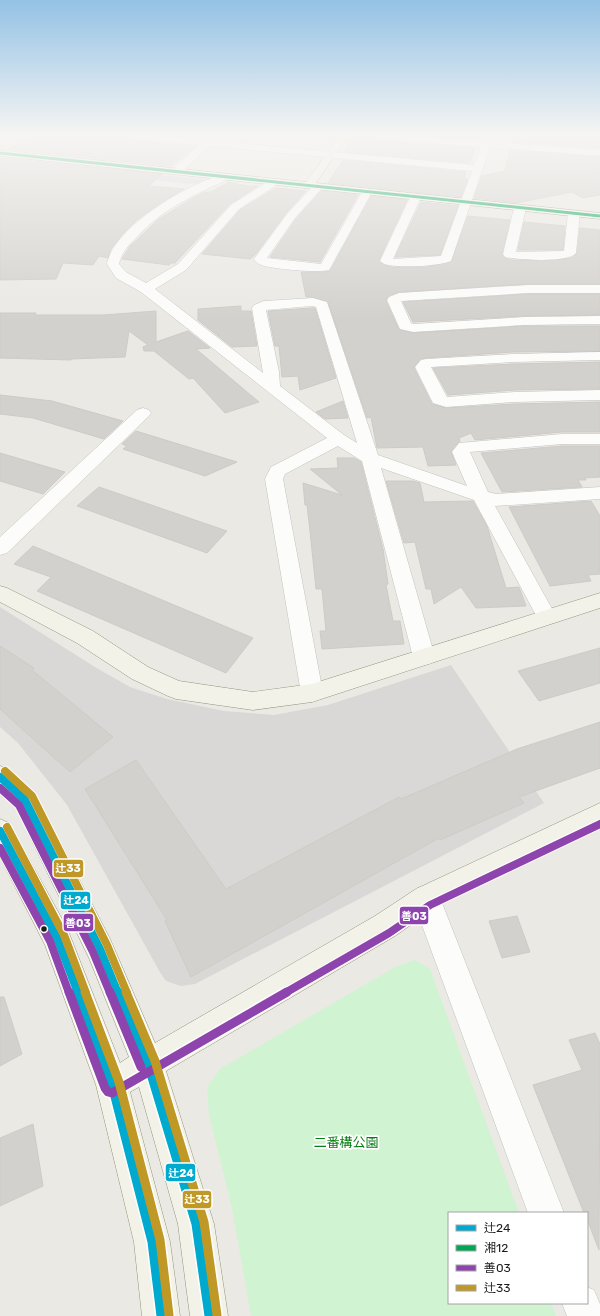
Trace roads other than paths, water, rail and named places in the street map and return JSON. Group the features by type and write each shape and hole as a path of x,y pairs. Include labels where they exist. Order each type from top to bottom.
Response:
{"street":[{"path":"179,197 160,210 139,227 115,254 113,264 121,275 146,289 338,439 370,458 496,500 600,493"},
{"path":"146,289 182,267 227,214 250,197"},
{"path":"305,197 260,259 264,262 318,268 325,267 364,197"},
{"path":"415,197 386,261 392,263 443,260 446,258 468,197"},
{"path":"419,197 600,216"},
{"path":"520,208 509,254 516,256 566,255 570,253 574,213"},
{"path":"600,289 528,289 399,297 394,300 405,326 413,328 524,321 600,320"},
{"path":"272,388 271,372 259,308 264,305 313,302 322,305 370,458 424,657"},
{"path":"600,356 540,356 426,363 424,367 439,400 446,402 515,397 600,395"},
{"path":"0,548 143,413"},
{"path":"312,693 274,479 277,471 338,439"},
{"path":"546,616 481,496 461,452 465,447 562,439 600,439"},
{"path":"0,593 85,637 140,673 176,690 253,701 312,693 546,616 600,600"},
{"path":"0,777 24,800 100,949 148,1064 196,1224 209,1316"},
{"path":"112,1085 385,926 426,898 600,815"},
{"path":"0,831 57,938 112,1085 152,1242 161,1316"},
{"path":"426,898 546,1212"},
{"path":"581,1304 586,1316"}],"park label":[{"name":"二番構公園","path":"346,1142"}]}
